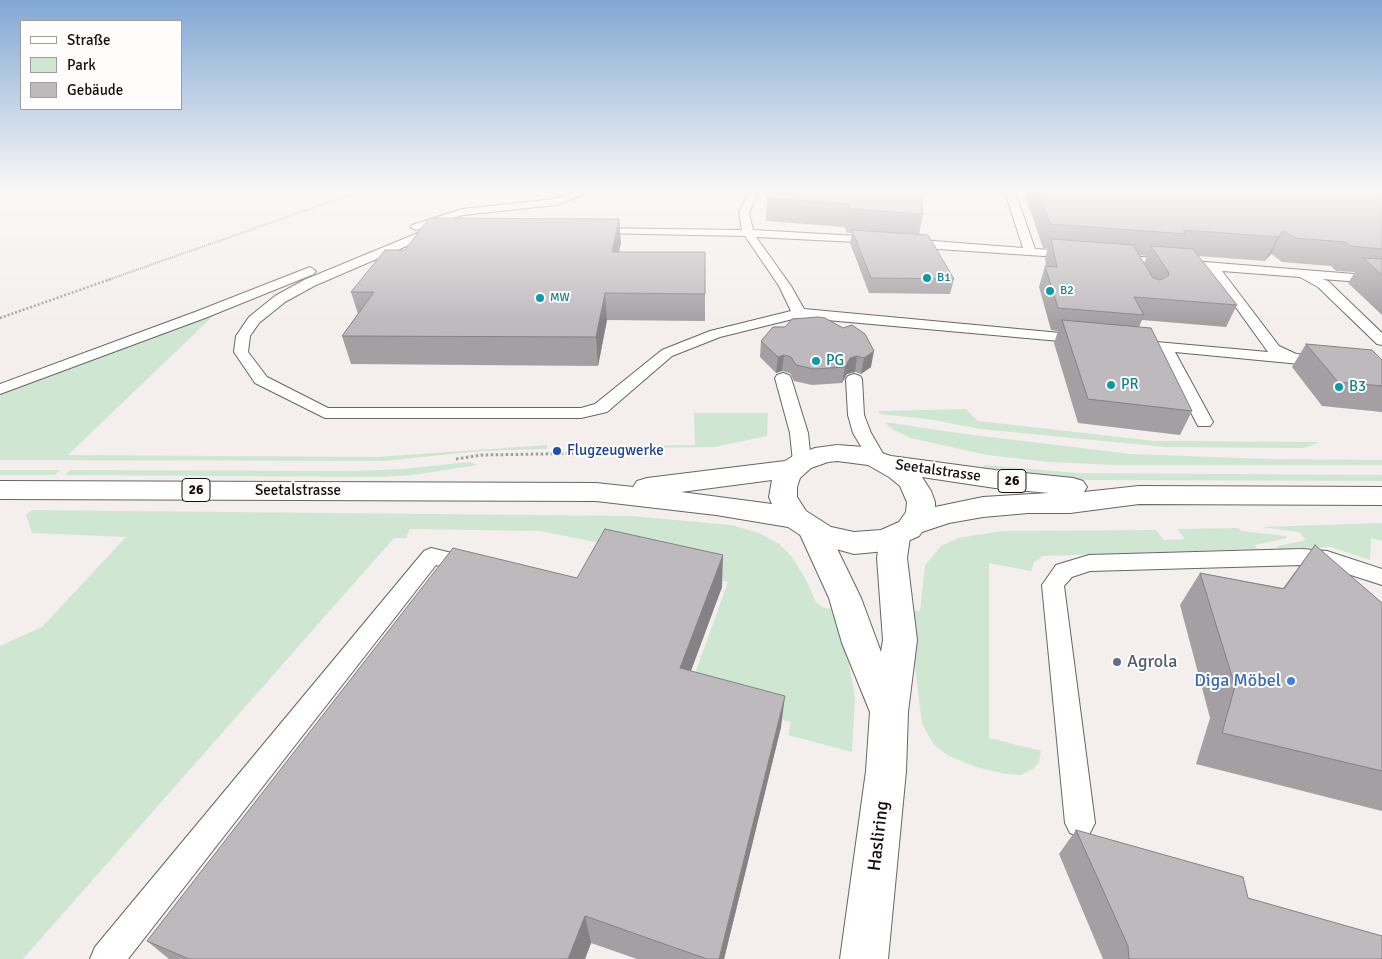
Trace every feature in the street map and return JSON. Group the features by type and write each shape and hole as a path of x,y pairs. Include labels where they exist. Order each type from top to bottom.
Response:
{"main road":[{"path":"837,453 864,455 882,461 910,480 917,491 920,513 904,530 876,542 854,543 833,538 804,524 788,508 783,487 797,465 818,456 837,453"},
{"name":"Seetalstrasse","path":"882,461 995,479 1139,496"},
{"name":"Seetalstrasse","path":"596,492 797,465"},
{"name":"Seetalstrasse","path":"0,490 596,492 716,505 804,524"},
{"name":"Seetalstrasse","path":"904,530 944,514 983,507 1028,503 1070,503 1139,496 1382,496"},
{"name":"Hasliring","path":"804,524 834,574 845,598 859,643 889,712"},
{"name":"Hasliring","path":"864,959 886,771 889,712 900,640 892,558 904,530"}],"lane":[{"path":"0,389 200,315 398,234"},
{"path":"425,234 309,283 280,299 254,320 243,336 241,352 262,380 325,413 581,413 601,408 667,353 715,334 799,313 1096,340"},
{"path":"749,234 785,286 799,313 835,330"},
{"path":"783,234 1084,257"},
{"path":"1024,234 1030,252"},
{"path":"1102,258 1374,279"},
{"path":"1130,260 1138,274"},
{"path":"1212,266 1274,349 1294,359"},
{"path":"1298,273 1323,284 1382,341"},
{"path":"783,332 799,313"},
{"path":"1115,342 1333,362"},
{"path":"1165,347 1204,422"},
{"path":"783,378 799,433 797,465"},
{"path":"854,379 856,415 862,433 882,461"},
{"path":"107,959 431,556 488,569"},
{"path":"1080,823 1053,585 1064,571 1089,563 1302,557 1327,559 1382,577"}],"path":[{"path":"0,318 239,234"}],"green space":[{"path":"214,312 214,315 68,455 378,457 547,445 547,449 481,451 384,461 0,460 0,392"},
{"path":"966,409 978,421 1155,441 1320,442 1304,448 1165,447 980,429 928,419 880,414 878,411"},
{"path":"694,413 768,413 767,436 715,447 574,449 575,446 695,445"},
{"path":"884,422 1131,454 1268,459 1382,460 1382,465 1116,465 1049,462 987,455 911,438 894,430"},
{"path":"469,462 478,465 413,475 380,477 65,475 70,470 353,471 403,469"},
{"path":"985,465 1078,473 1382,475 1382,481 1088,480 1044,478 981,469"},
{"path":"0,470 60,470 55,475 0,475"},
{"path":"32,510 631,516 731,525 759,533 779,544 793,558 816,602 824,608 833,609 849,664 855,697 852,752 788,735 791,722 687,696 728,582 607,555 611,545 540,531 410,529 406,538 394,538 23,959 0,959 0,646 42,627 126,537 32,533 26,515"},
{"path":"1382,523 1382,541 1371,538 1370,560 1331,547 1277,549 1278,546 1306,540 1299,532 1261,527"},
{"path":"1238,528 1241,531 1286,536 1287,538 1255,545 1257,549 1043,556 1034,562 1031,571 989,563 989,738 1041,751 1039,762 1033,769 1021,775 1006,774 976,767 949,756 934,745 922,724 908,610 920,611 925,565 941,546 959,538 1002,531 1156,530 1164,540 1185,539 1177,529"}],"building":[{"name":"MW","path":"417,234 616,234 612,252 705,252 705,294 605,293 596,337 342,336 374,292 351,292 385,250 405,250"},
{"path":"853,234 928,235 954,279 871,278"},
{"path":"1234,234 1281,234 1278,237"},
{"path":"1288,234 1382,234 1382,249 1350,246 1345,242 1295,238"},
{"path":"1051,239 1133,245 1153,278 1160,280 1168,276 1169,273 1151,246 1193,249 1237,305 1134,297 1144,315 1058,308 1045,266 1057,267"},
{"path":"1363,258 1382,259 1382,275"},
{"path":"825,318 843,328 852,325 865,334 874,351 864,358 857,356 850,358 845,367 814,369 796,365 791,357 784,355 778,357 761,341 773,327 785,327 792,319"},
{"path":"1062,320 1151,328 1192,411 1088,399"},
{"path":"1306,344 1372,350 1382,360 1382,386 1338,382"},
{"path":"605,529 723,555 680,668 785,696 719,959 707,959 585,916 568,959 189,959 147,941 453,548 577,578"},
{"name":"Diga Möbel","path":"1315,545 1382,603 1382,771 1222,733 1235,686 1200,573 1284,589"},
{"path":"1076,830 1243,877 1248,898 1382,936 1382,959 1129,959 1128,946"}],"place":[{"name":"B1","path":"927,278"},
{"name":"B2","path":"1050,291"},
{"name":"MW","path":"540,298"},
{"name":"PG","path":"816,361"},
{"name":"PR","path":"1111,385"},
{"name":"B3","path":"1339,387"},
{"name":"Flugzeugwerke","path":"557,451"},
{"name":"Agrola","path":"1117,662"},
{"name":"Diga Möbel","path":"1291,681"}]}
